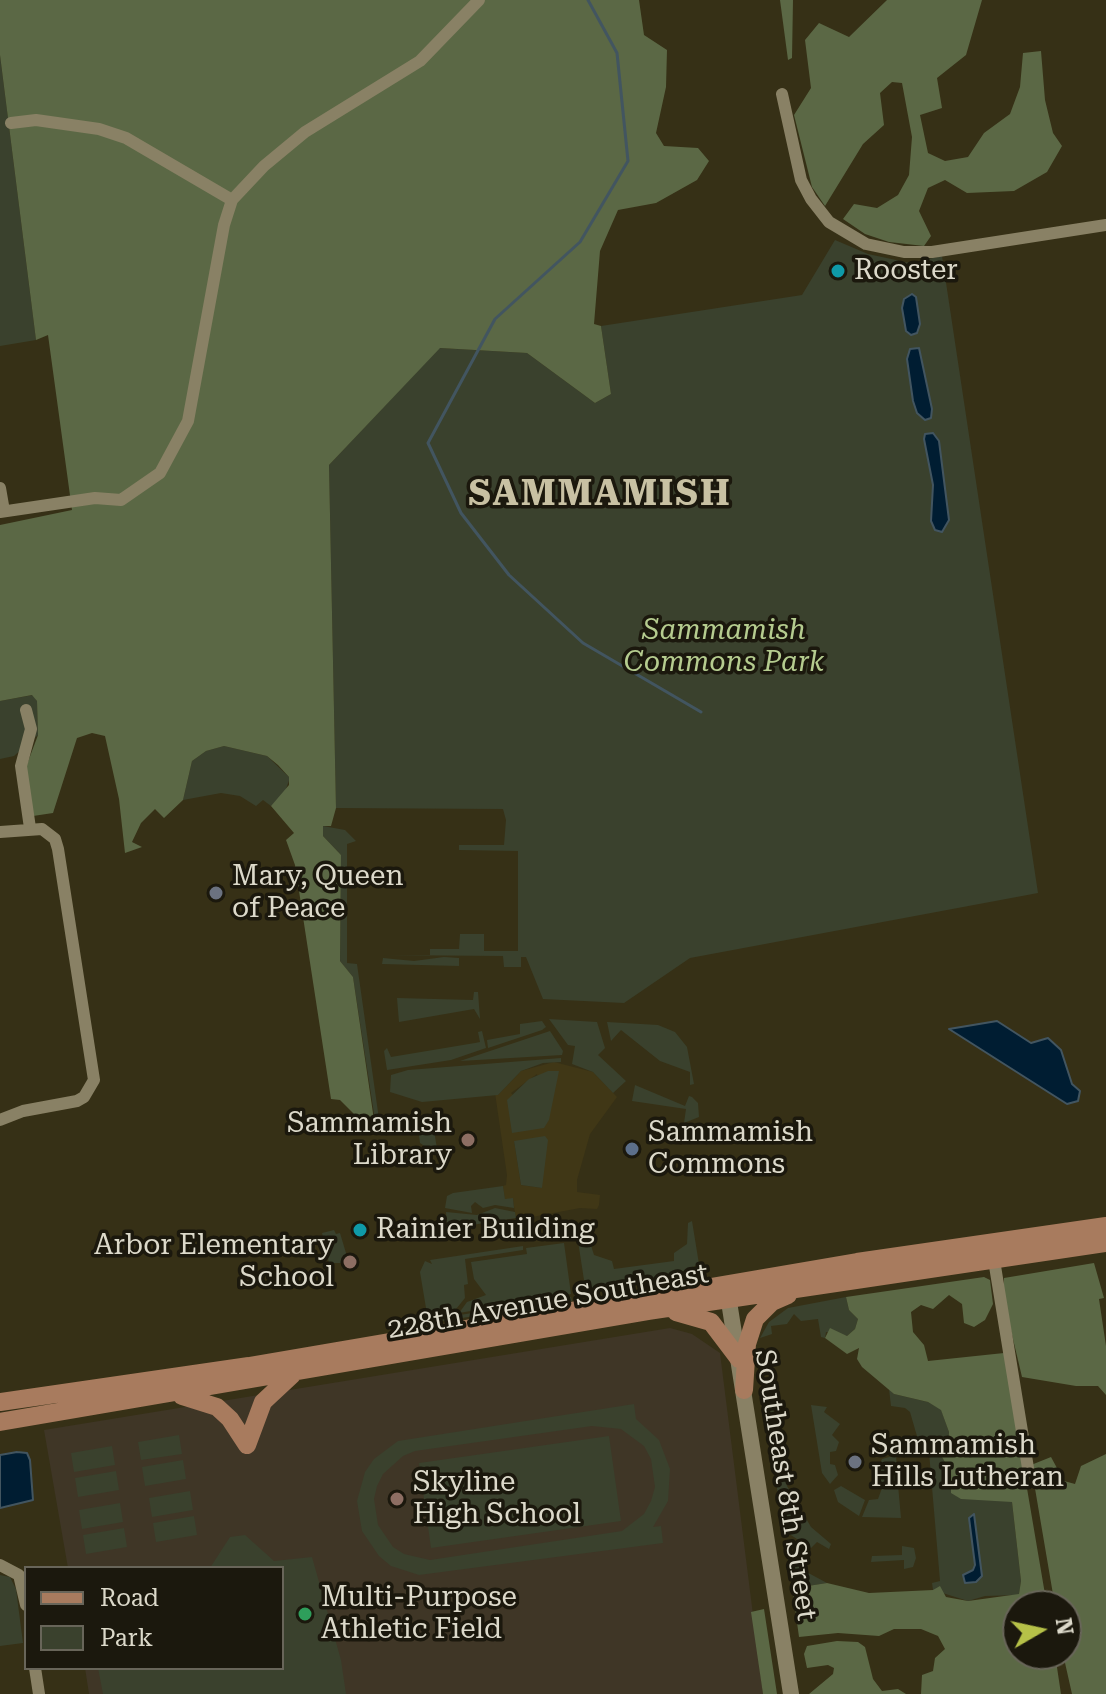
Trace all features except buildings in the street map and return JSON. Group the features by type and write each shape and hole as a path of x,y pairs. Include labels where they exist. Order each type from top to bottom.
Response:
{"main road":[{"name":"228th Avenue Southeast","path":"0,1402 728,1292 1106,1226"},
{"name":"228th Avenue Southeast","path":"1,1421 293,1375 649,1311 728,1292 803,1288 1106,1243"},
{"path":"744,1390 747,1344 755,1319 772,1302 803,1288"},
{"path":"649,1311 686,1313 706,1319 717,1328 739,1359"},
{"path":"168,1394 199,1399 217,1407 230,1419 247,1445 263,1402 293,1375"}],"street":[{"path":"0,488 2,512 95,498 121,500 160,473 188,421 224,225 232,200 264,166 305,132 412,67 479,0"},
{"path":"782,94 801,180 811,199 829,222 866,244 904,252 932,252 1106,225"},
{"path":"11,123 36,120 99,129 126,138 232,200"},
{"path":"26,710 31,729 21,766 30,828"},
{"path":"0,832 30,828 48,833 58,849 93,1072 90,1089 77,1101 23,1111 0,1120"},
{"path":"994,1260 1028,1468"},
{"name":"Southeast 8th Street","path":"728,1292 791,1694"},
{"path":"6,1567 23,1582 24,1590"},
{"path":"35,1670 39,1694"}],"shaded area":[{"path":"554,1062 593,1072 617,1097 590,1134 577,1180 577,1192 600,1195 597,1209 580,1208 516,1220 513,1199 505,1200 503,1186 506,1185 507,1175 495,1093 498,1095 521,1071","holes":["537,1074 549,1119 543,1128 511,1093","514,1141 542,1188 521,1185"]},
{"name":"Skyline High School","path":"670,1328 692,1334 720,1353 763,1694 89,1694 85,1670 284,1670 284,1566 68,1566 44,1430"}],"green space":[{"path":"0,0 639,0 644,35 667,50 666,87 656,133 664,146 698,148 709,161 697,180 656,203 618,210 600,251 594,324 601,326 611,394 595,403 527,353 440,348 329,465 336,808 331,826 323,826 323,836 341,855 340,961 353,977 374,1120 361,1121 340,1100 331,1099 295,865 286,840 294,833 271,806 289,785 289,777 278,765 267,756 224,746 206,751 192,761 183,800 164,818 155,809 141,823 132,842 142,847 125,853 119,799 105,736 92,733 77,738 53,813 33,816 26,767 38,735 37,701 32,695 0,701 0,525 72,510 48,335 36,340 0,55"},
{"path":"780,0 793,0 792,58 788,60"},
{"path":"887,0 982,0 966,55 937,78 942,108 920,115 928,153 945,161 968,157 984,133 1010,114 1020,87 1023,53 1041,51 1045,100 1053,133 1062,146 1047,172 1014,191 967,193 945,180 928,188 919,211 931,236 924,246 889,242 865,234 843,219 854,204 877,208 898,195 909,175 912,137 902,83 892,82 880,93 884,125 863,144 825,206 812,187 794,115 811,88 805,40 819,23 849,37"},
{"path":"0,55 36,340 0,346"},
{"name":"Sammamish Commons Park","path":"835,240 868,254 910,263 942,256 1038,893 690,958 624,1003 543,999 526,957 521,957 521,967 504,967 503,956 383,955 430,955 430,949 459,949 460,934 484,934 484,951 518,951 518,851 459,850 459,845 504,845 506,820 503,809 336,808 329,465 439,348 527,353 595,403 611,394 601,326 802,295"},
{"path":"33,695 37,701 38,735 14,756 0,759 0,701"},
{"path":"224,746 267,756 290,778 284,794 271,806 263,800 256,806 240,796 221,793 183,800 192,761 206,751"},
{"path":"323,826 345,830 356,841 347,844 347,963 357,964 379,1119 375,1120 353,977 340,961 341,855 323,836"},
{"path":"383,958 414,961 459,958 459,966 382,964"},
{"path":"474,992 478,992 480,1019 474,1009 399,1022 397,998 473,1000"},
{"path":"549,1019 597,1022 605,1048 598,1055 626,1081 613,1093 593,1072 572,1064 575,1046 568,1045"},
{"path":"542,1021 546,1027 542,1030 488,1048 487,1040 520,1034 520,1024"},
{"path":"607,1022 658,1025 675,1032 687,1047 694,1084 690,1085 690,1072 660,1061 621,1030 611,1041"},
{"path":"482,1031 486,1048 451,1060 387,1070 384,1051 387,1048 391,1057 475,1043 480,1042 478,1032"},
{"path":"550,1031 563,1051 562,1055 460,1061"},
{"path":"561,1058 561,1062 543,1063 521,1071 498,1095 422,1102 390,1092 391,1075 408,1070"},
{"path":"548,1071 559,1071 549,1120 544,1128 512,1133 507,1100 529,1079"},
{"path":"635,1085 685,1106 689,1096 692,1097 698,1103 699,1117 684,1123 686,1109 632,1101"},
{"path":"423,1122 433,1124 438,1155 420,1143 418,1128"},
{"path":"545,1136 548,1140 542,1188 521,1185 514,1141"},
{"path":"503,1186 505,1199 513,1198 514,1208 495,1205 483,1208 475,1202 471,1206 472,1213 445,1208 447,1196 453,1193"},
{"path":"495,1208 515,1212 516,1218 447,1229 446,1212 477,1215"},
{"path":"692,1221 699,1264 665,1280 589,1291 587,1280 584,1280 578,1241 589,1239 594,1255 612,1261 614,1269 674,1261 674,1253 687,1244 688,1223"},
{"path":"334,1230 336,1234 340,1233 349,1263 329,1263 322,1233"},
{"path":"564,1243 571,1294 459,1313 467,1302 486,1295 474,1279 471,1262 527,1254 526,1248"},
{"path":"523,1246 523,1250 465,1259 468,1284 464,1285 465,1298 452,1314 427,1314 420,1272 425,1261 432,1264 430,1260"},
{"path":"1094,1263 1104,1298 1099,1299 1106,1346 1106,1395 1098,1386 1076,1386 1022,1377 1004,1301 1004,1278"},
{"path":"984,1277 990,1280 993,1304 985,1320 974,1327 964,1323 962,1304 949,1295 933,1309 921,1305 911,1312 913,1332 924,1345 928,1361 1004,1353 1044,1590 1020,1590 1012,1502 961,1499 951,1493 951,1473 942,1457 948,1446 949,1432 941,1410 928,1402 894,1394 862,1367 857,1359 859,1348 847,1354 825,1338 830,1328 847,1336 855,1329 858,1319 849,1310 846,1297"},
{"path":"571,1297 572,1301 436,1322 435,1319"},
{"path":"846,1297 849,1310 858,1319 855,1329 847,1336 826,1332 825,1338 821,1337 818,1319 801,1321 794,1314 787,1324 771,1326 772,1334 760,1338 769,1322 788,1308"},
{"path":"889,1389 894,1394 928,1402 941,1409 949,1432 948,1446 942,1457 951,1473 1012,1502 1020,1590 1002,1590 1002,1596 968,1601 933,1590 932,1583 940,1581 929,1452 921,1450 910,1412 891,1406"},
{"path":"775,1390 775,1395 771,1396 787,1486 811,1527 831,1544 829,1549 817,1542 811,1548 783,1530 763,1392"},
{"path":"634,1404 636,1419 659,1440 670,1469 668,1501 653,1527 661,1526 663,1543 419,1575 391,1566 379,1556 362,1531 357,1501 365,1472 374,1459 398,1441","holes":["592,1426 621,1429 644,1446 651,1459 655,1487 644,1514 622,1531 430,1560 404,1554 393,1547 378,1525 374,1499 377,1486 383,1474 403,1456 415,1451"]},
{"path":"811,1405 827,1407 824,1412 840,1424 832,1435 839,1442 836,1451 830,1452 830,1464 835,1465 838,1475 830,1484 822,1473"},
{"path":"179,1435 182,1454 141,1460 138,1442"},
{"path":"609,1436 621,1521 431,1548 419,1463"},
{"path":"112,1446 115,1465 74,1472 71,1453"},
{"path":"1106,1454 1106,1694 1072,1694 1067,1670 1082,1670 1082,1590 1052,1590 1031,1465 1051,1457 1064,1481 1075,1484 1081,1466"},
{"path":"896,1455 898,1481 872,1483 882,1459"},
{"path":"183,1460 186,1479 145,1486 142,1467"},
{"path":"116,1471 119,1490 78,1497 75,1478"},
{"path":"898,1485 901,1518 862,1517 869,1500 878,1499 882,1488"},
{"path":"841,1486 865,1500 859,1516 838,1502 834,1490"},
{"path":"190,1491 193,1510 152,1517 149,1498"},
{"path":"120,1503 123,1522 82,1529 79,1510"},
{"path":"194,1516 197,1535 156,1542 153,1523"},
{"path":"124,1528 127,1547 86,1554 83,1535"},
{"name":"Multi-Purpose Athletic Field","path":"245,1535 274,1561 312,1557 341,1660 346,1694 103,1694 98,1670 284,1670 284,1566 211,1566 230,1537"},
{"path":"902,1546 914,1548 916,1558 913,1567 904,1569 904,1560 871,1562 872,1556 902,1555"},
{"path":"786,1549 804,1559 801,1569 827,1583 796,1588 793,1593"},
{"path":"0,1575 10,1577 16,1589 23,1643 0,1646"},
{"path":"827,1583 869,1593 933,1590 940,1586 946,1597 968,1601 1002,1596 1002,1670 1057,1670 1061,1694 921,1694 922,1675 933,1671 935,1658 945,1649 938,1636 921,1629 894,1629 879,1636 838,1633 799,1637 793,1593 795,1588"},
{"path":"764,1609 777,1694 763,1694 751,1612"},
{"path":"837,1641 858,1642 865,1647 873,1679 882,1691 898,1689 906,1694 809,1694 833,1674 834,1668 828,1665 807,1668 804,1654 807,1646"}],"water":[{"path":"912,294 916,297 920,324 917,333 911,335 906,331 902,308 904,299"},
{"path":"919,348 932,409 931,418 925,420 917,413 913,401 907,359 910,349"},
{"path":"933,433 939,441 949,520 942,532 935,530 931,521 933,485 924,439 925,434"},
{"path":"997,1021 1031,1043 1048,1038 1061,1050 1072,1084 1080,1091 1078,1101 1067,1104 949,1029"},
{"path":"27,1453 30,1460 33,1500 0,1508 0,1455"},
{"path":"974,1514 982,1576 976,1582 965,1583 963,1575 973,1570 975,1565 969,1518"}],"waterway":[{"path":"588,0 617,53 628,161 580,242 495,319 428,443 461,513 509,575 583,643 701,712"}],"place":[{"name":"Rooster","path":"838,271"},
{"name":"Mary, Queen of Peace","path":"216,893"},
{"name":"Sammamish Library","path":"468,1140"},
{"name":"Sammamish Commons","path":"632,1149"},
{"name":"Rainier Building","path":"360,1230"},
{"name":"Arbor Elementary School","path":"350,1262"},
{"name":"Sammamish Hills Lutheran","path":"855,1462"},
{"name":"Skyline High School","path":"397,1499"},
{"name":"Multi-Purpose Athletic Field","path":"305,1614"}],"district":[{"name":"SAMMAMISH","path":"600,494"}]}
